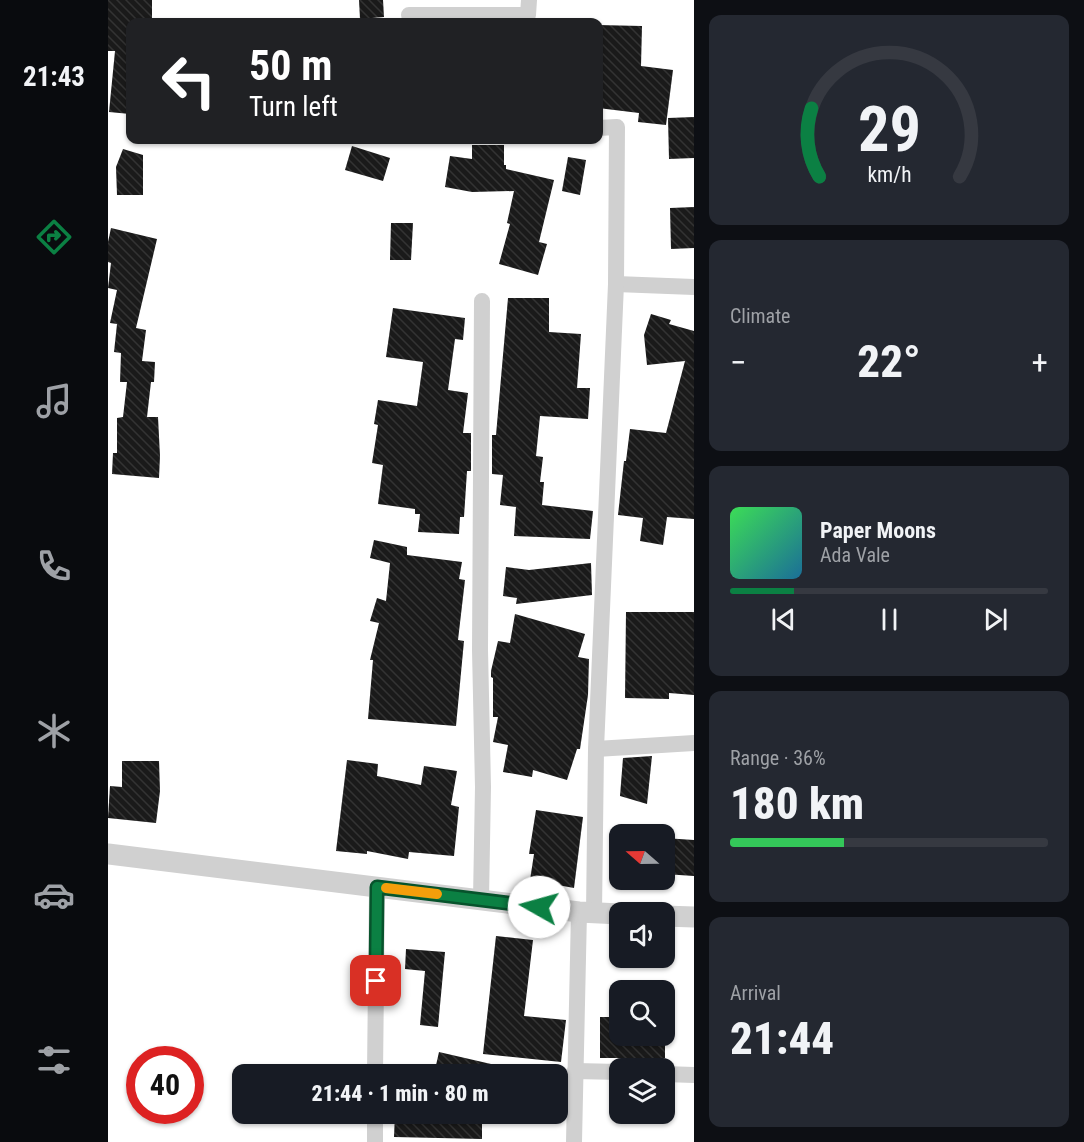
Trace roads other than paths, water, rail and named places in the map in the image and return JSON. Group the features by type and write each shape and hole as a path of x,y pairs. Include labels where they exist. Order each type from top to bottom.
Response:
{"street":[{"path":"409,12 528,15 529,0"},
{"path":"574,1142 575,1071 596,748 616,284 617,127 603,128"},
{"path":"616,284 694,287"},
{"path":"481,899 483,787 480,650 482,301"},
{"path":"596,748 694,743"},
{"path":"108,854 609,913"},
{"path":"375,1064 377,887"},
{"path":"675,916 694,917"},
{"path":"575,1071 609,1072"},
{"path":"675,1074 694,1075"},
{"path":"375,1124 375,1142"}]}
